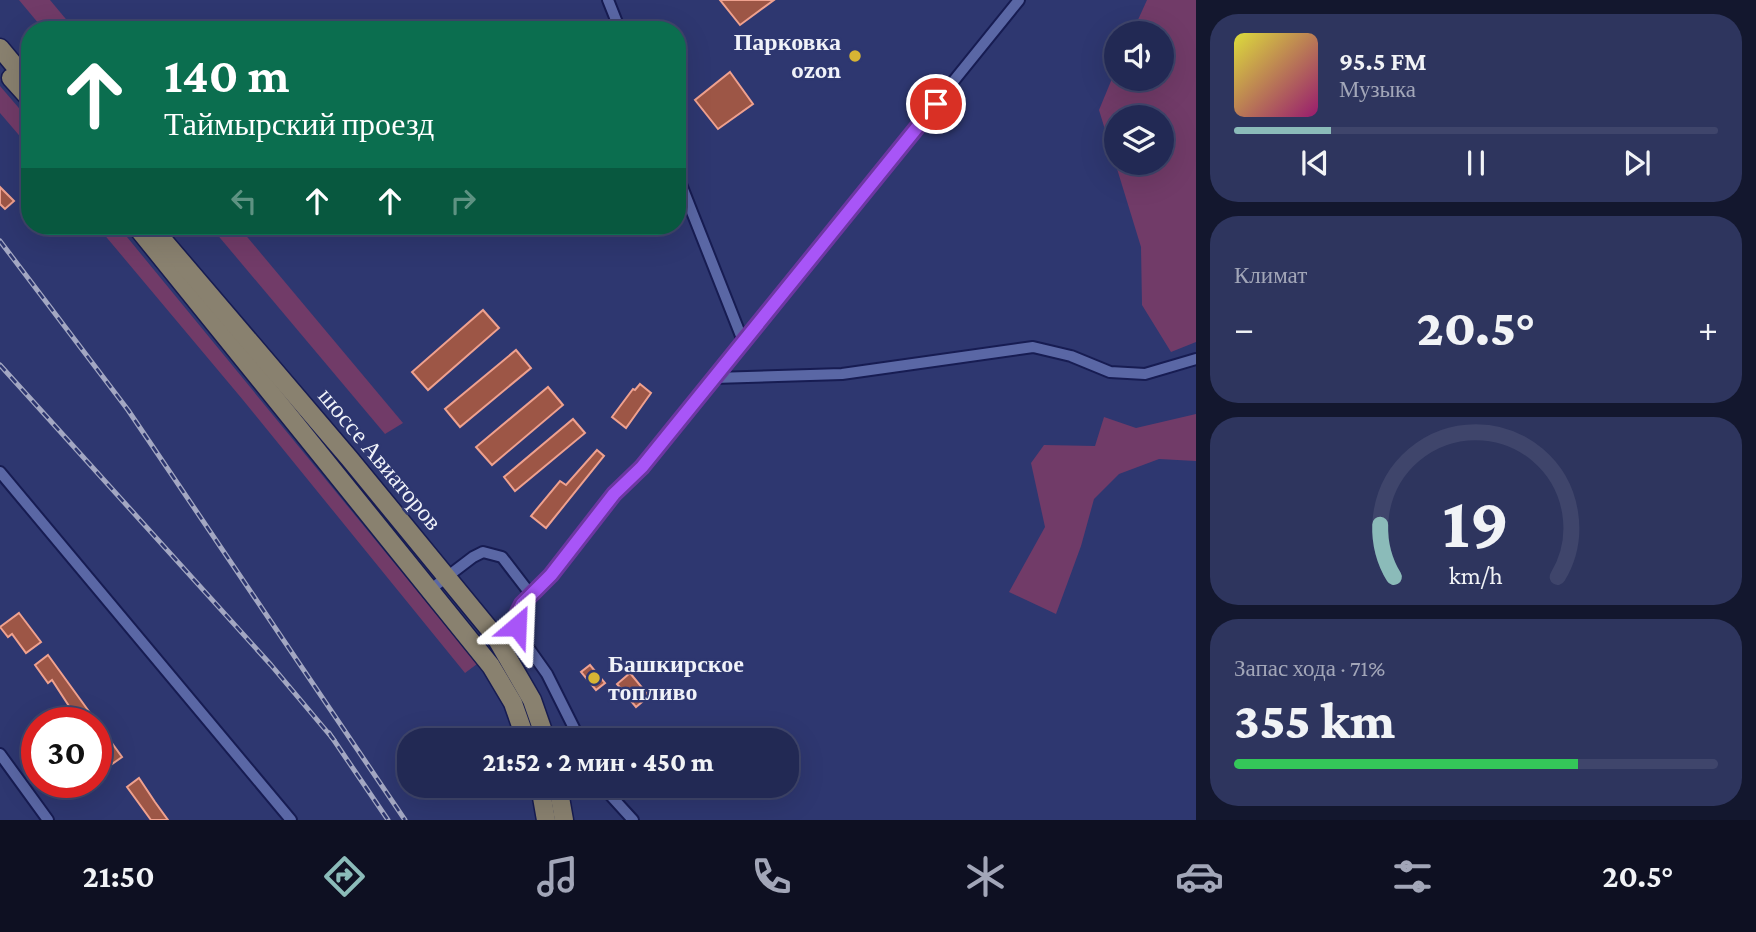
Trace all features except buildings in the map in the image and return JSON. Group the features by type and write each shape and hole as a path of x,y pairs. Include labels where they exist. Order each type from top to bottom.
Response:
{"main road":[{"path":"0,48 21,73"},
{"path":"0,64 21,88"},
{"name":"шоссе Авиаторов","path":"143,235 491,666 513,703 522,728"},
{"name":"шоссе Авиаторов","path":"159,235 495,636 532,700 542,728"},
{"path":"542,798 546,820"},
{"path":"560,798 564,820"}],"street":[{"path":"608,0 616,21"},
{"path":"574,728 547,674 525,643 517,626 518,612 522,604 551,575 614,494 642,467 1019,0"},
{"path":"686,197 743,341"},
{"path":"713,378 842,374 1033,347 1071,356 1110,372 1146,374 1196,359"},
{"path":"0,472 291,820"},
{"path":"430,589 483,552 502,557 532,596"},
{"path":"0,754 48,820"},
{"path":"613,798 633,820"}],"shaded area":[{"path":"19,0 50,0 68,21 36,21"},
{"path":"1147,0 1196,0 1196,342 1171,352 1142,305 1141,247 1119,175 1174,175 1174,105 1104,105 1104,126 1099,110 1107,91 1174,91 1174,21 1137,21"},
{"path":"0,86 21,110 21,138 0,113"},
{"path":"105,235 125,235 477,664 465,673"},
{"path":"218,235 246,235 403,423 385,434"},
{"path":"1196,414 1196,461 1159,459 1119,474 1094,499 1081,546 1056,614 1009,592 1045,527 1031,463 1044,445 1095,446 1104,417 1136,428"}],"railway":[{"path":"0,241 128,410 405,820"},
{"path":"0,365 271,665 334,740"},
{"path":"329,733 388,820"}],"place":[{"name":"Парковка ozon","path":"855,56"},
{"name":"Башкирское топливо","path":"594,678"}],"route":[{"path":"517,626 518,612 522,604 551,575 614,494 642,467 936,104"}]}
